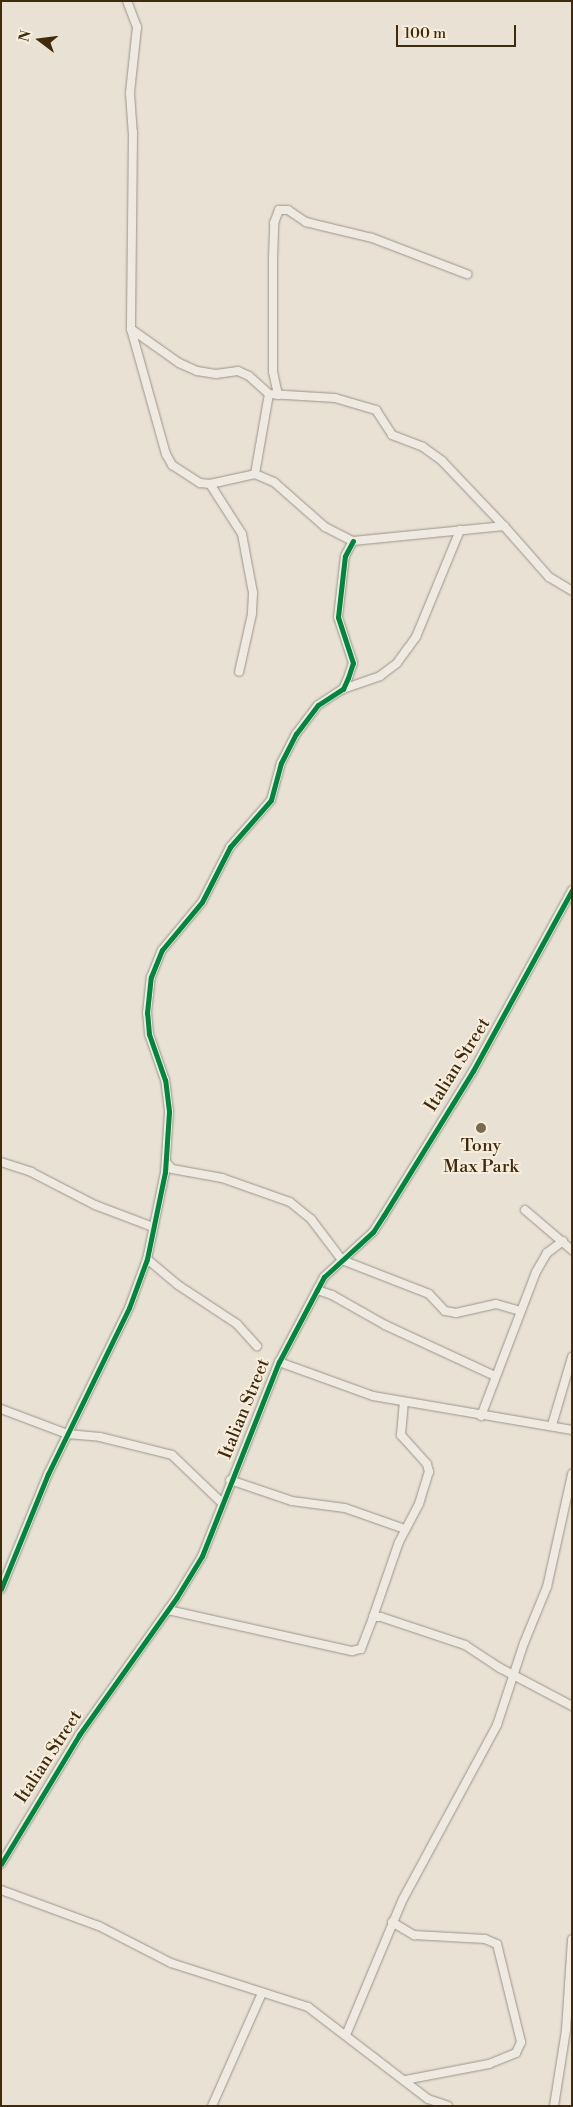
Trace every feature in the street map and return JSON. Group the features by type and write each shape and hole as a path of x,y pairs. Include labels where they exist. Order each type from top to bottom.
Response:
{"street":[{"path":"127,1 137,27 130,93 133,132 131,329 166,454 182,474 210,484 255,474 274,482 325,527 353,541 504,526"},
{"path":"278,395 274,372 273,259 274,223 279,210 288,210 306,222 372,238 467,274"},
{"path":"131,329 187,368 207,373 232,370 244,373 269,394 335,398 376,410 392,435 423,447 442,461 549,576 572,591"},
{"path":"255,474 269,394"},
{"path":"210,484 242,534 252,593 252,614 239,672"},
{"path":"1,1589 67,1434 129,1308 147,1259 166,1162 168,1103 147,1013 151,977 162,950 202,902 230,848 271,800 281,764 296,734 318,705 343,689 380,676 397,664 416,637 460,530"},
{"path":"343,689 353,663 341,635 339,607 345,556 353,541"},
{"name":"Italian Street","path":"1,1864 79,1735 168,1610 202,1556 230,1480 279,1362 317,1290 342,1260 366,1239 384,1215 473,1071 571,891"},
{"path":"1,1162 31,1172 95,1205 153,1227"},
{"path":"166,1162 172,1169 222,1178 290,1202 311,1219 342,1260 429,1294 450,1313 496,1304 520,1311"},
{"path":"525,1210 572,1250"},
{"path":"481,1416 520,1311 544,1257 563,1241"},
{"path":"147,1259 178,1285 237,1324 257,1346"},
{"path":"317,1290 332,1295 385,1325 495,1376"},
{"path":"552,1425 572,1357"},
{"path":"279,1362 373,1396 404,1403 481,1416 552,1425 572,1430"},
{"path":"168,1610 352,1652 361,1649 405,1529 419,1504 429,1468 401,1435 404,1403"},
{"path":"1,1409 67,1434 100,1437 172,1455 222,1503"},
{"path":"346,2036 392,1922 427,1852 485,1750 548,1587 572,1474"},
{"path":"230,1480 292,1501 345,1508 405,1529"},
{"path":"373,1617 465,1645 514,1676 572,1706"},
{"path":"1,1890 99,1926 171,1963 308,2007 428,2099 448,2106"},
{"path":"392,1922 414,1935 485,1939 497,1944 521,2042 516,2053 489,2064 405,2080"},
{"path":"554,2106 566,2030 572,1939"},
{"path":"212,2106 262,1993"}],"cycle path":[{"path":"1,1589 48,1474 129,1308 147,1259 165,1172 169,1111 165,1080 149,1034 147,1013 151,977 162,950 202,902 230,847 271,800 281,763 296,734 318,705 343,689 353,663 338,617 345,556 353,541"},
{"path":"1,1864 79,1735 177,1597 202,1556 279,1362 324,1277 373,1232 384,1215 473,1071 572,890"}],"place":[{"name":"Tony Max Park","path":"481,1128"}]}
